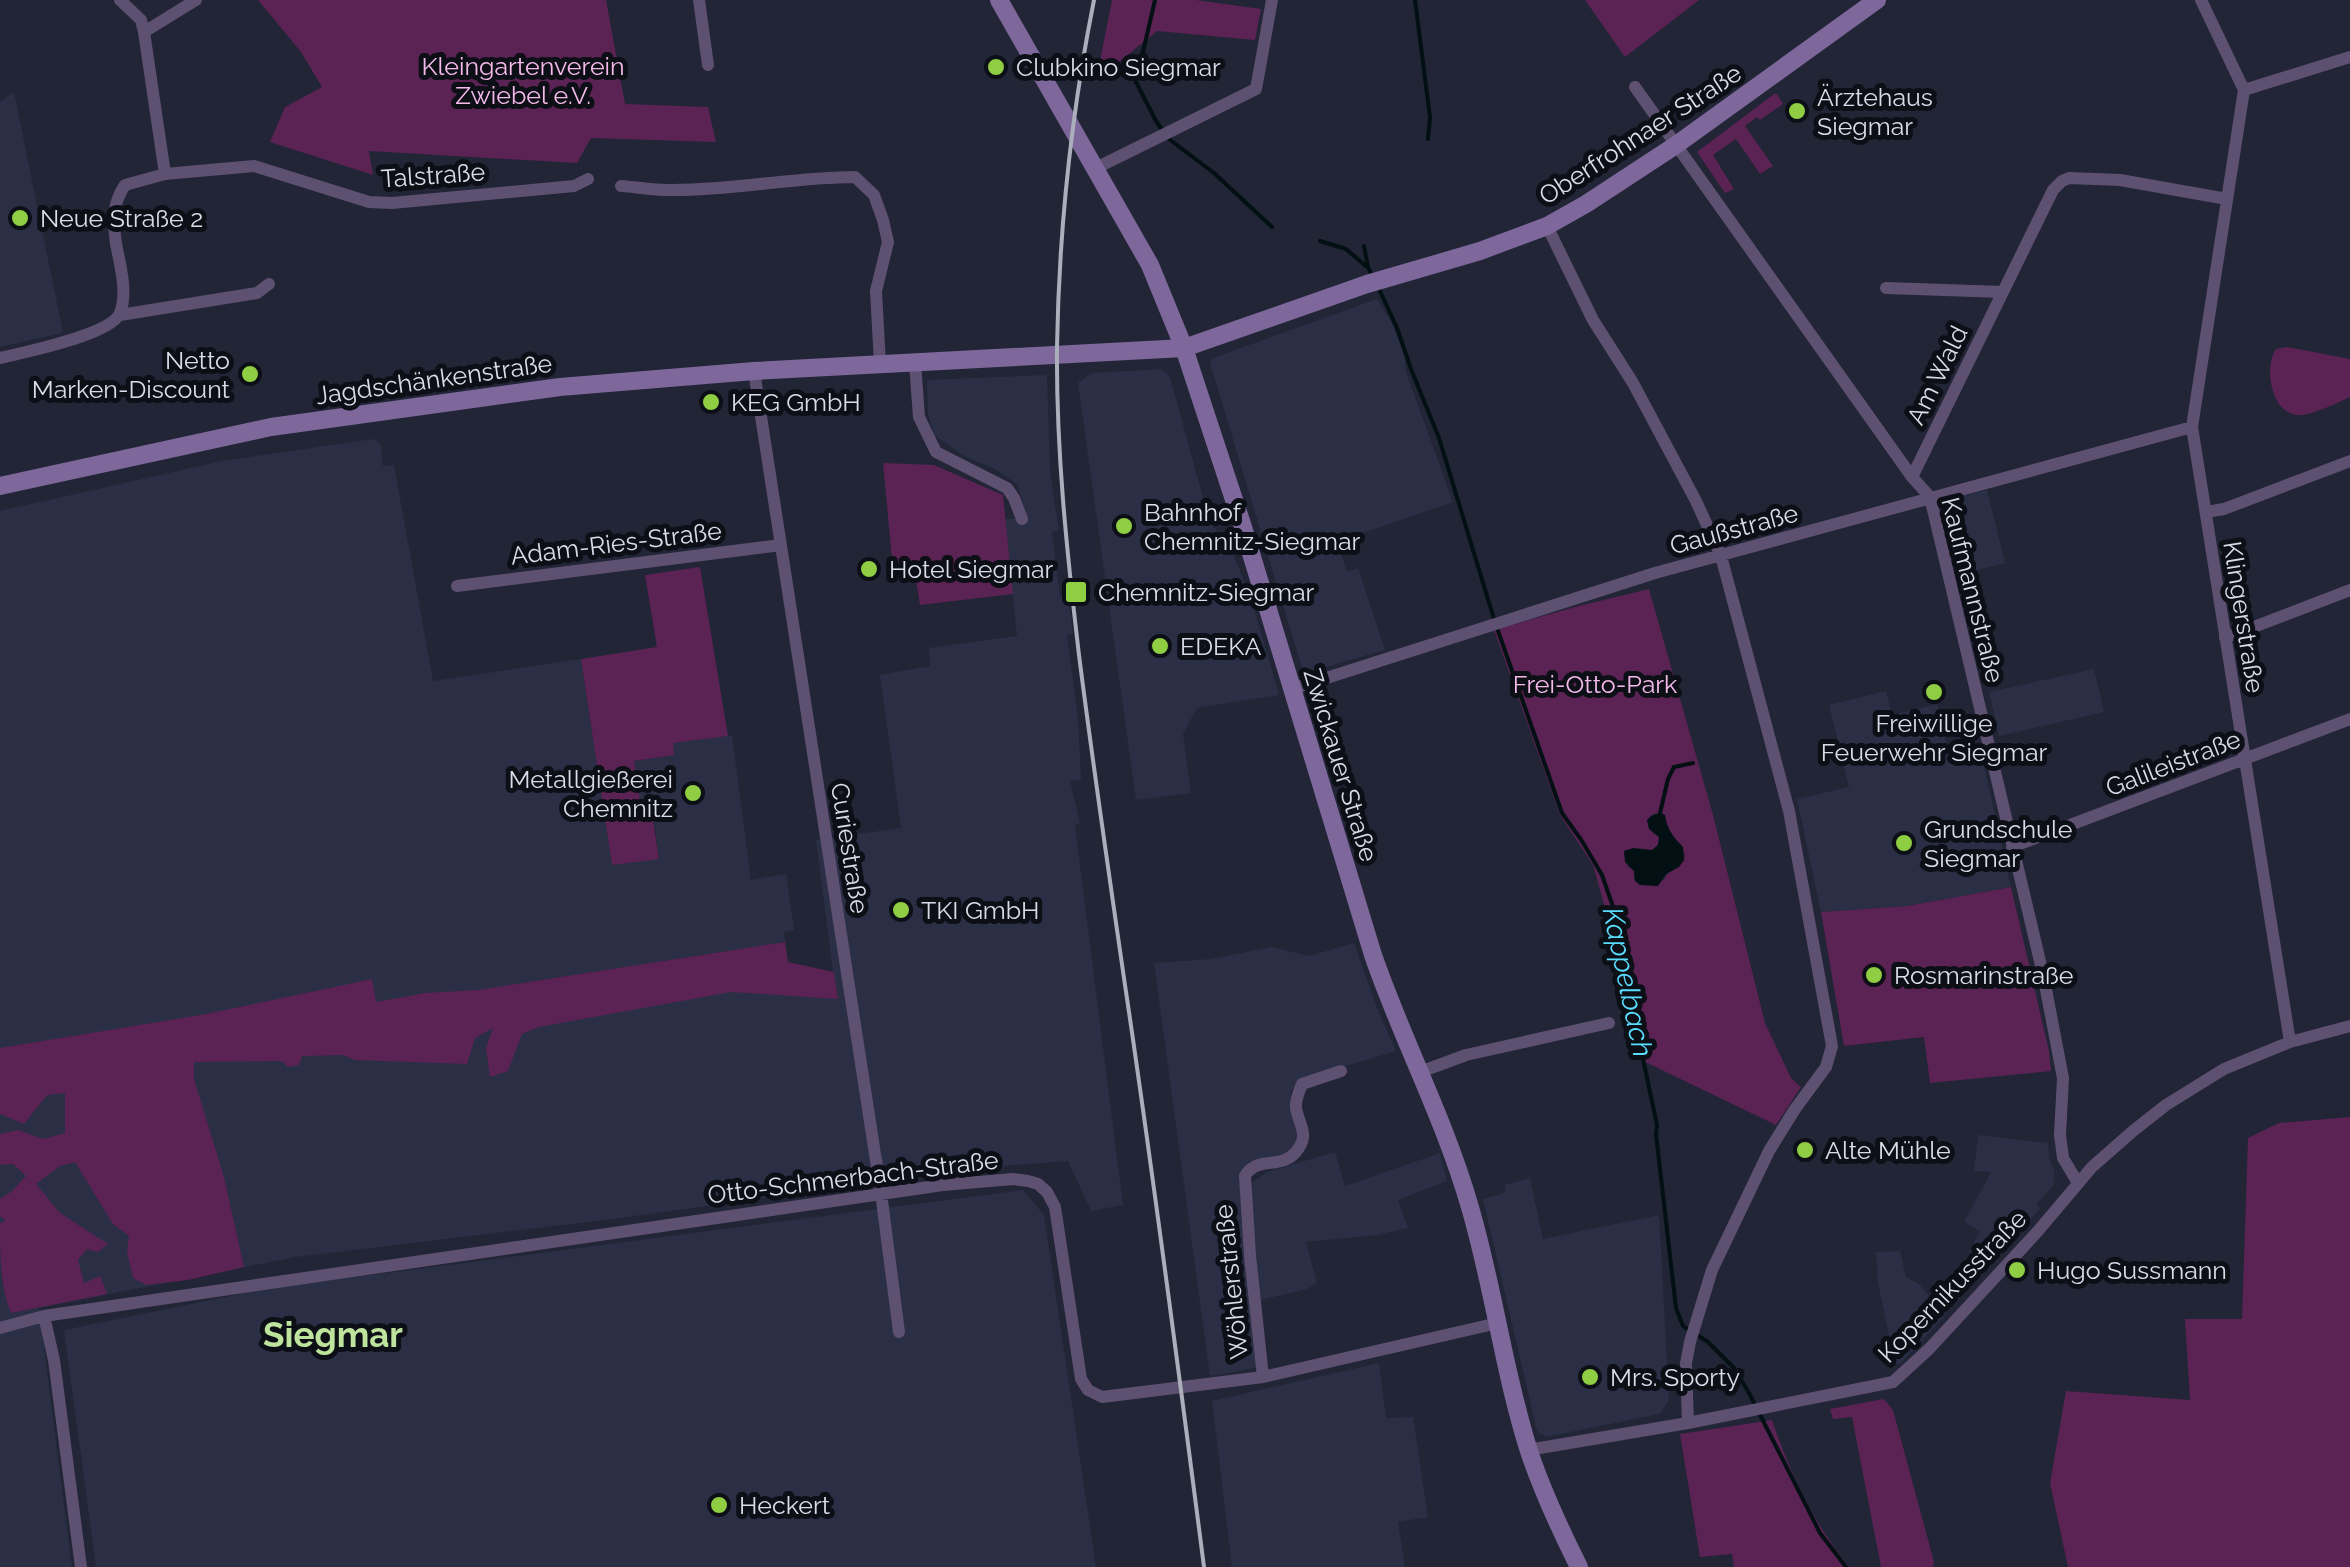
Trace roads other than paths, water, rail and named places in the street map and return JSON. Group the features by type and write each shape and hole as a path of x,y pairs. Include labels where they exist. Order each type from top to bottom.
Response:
{"main road":[{"name":"Zwickauer Straße","path":"999,0 1150,266 1184,348 1221,456 1373,955 1459,1168 1528,1450 1579,1567"},
{"name":"Oberfrohnaer Straße","path":"1184,348 1373,282 1480,252 1547,226 1676,146 1878,0"},
{"name":"Jagdschänkenstraße","path":"0,486 300,422 549,389 754,371 1184,348"}],"street":[{"path":"120,0 141,20 165,174"},
{"path":"144,32 196,0"},
{"path":"698,0 708,64"},
{"path":"1094,169 1256,89 1272,0"},
{"path":"2201,0 2244,90 2350,57"},
{"name":"Kaufmannstraße","path":"1634,87 1930,497 2043,974 2064,1078 2060,1134 2063,1158 2078,1183"},
{"name":"Klingerstraße","path":"2244,90 2192,427 2290,1042"},
{"name":"Talstraße","path":"120,315 121,274 112,220 125,185 165,174 254,166 332,192 382,202 574,186 588,179"},
{"path":"621,186 667,190 856,177 874,195 888,242 876,290 880,364"},
{"name":"Am Wald","path":"1912,477 2053,190 2062,181 2120,180 2226,198"},
{"path":"1547,226 1593,320 1633,383 1696,501 1721,556 1789,811 1832,1046 1826,1067 1769,1152 1712,1270 1686,1363 1688,1423"},
{"path":"0,358 106,328 120,315 256,293 269,284"},
{"name":"Am Wald","path":"1886,288 2003,292"},
{"path":"915,362 918,417 936,452 1007,488 1022,519"},
{"name":"Curiestraße","path":"754,371 899,1332"},
{"name":"Gaußstraße","path":"1292,689 1648,576 2192,427"},
{"path":"2206,512 2224,509 2350,461"},
{"name":"Adam-Ries-Straße","path":"457,586 781,545"},
{"path":"2225,638 2350,590"},
{"name":"Galileistraße","path":"2012,847 2350,720"},
{"path":"1420,1072 1466,1055 1609,1023"},
{"name":"Kopernikusstraße","path":"1528,1450 1893,1382 2038,1231 2078,1183 2133,1130 2224,1069 2290,1042 2350,1026"},
{"name":"Wöhlerstraße","path":"1264,1377 1245,1176 1254,1165 1290,1158 1297,1151 1304,1132 1296,1108 1302,1084 1341,1071"},
{"name":"Otto-Schmerbach-Straße","path":"0,1328 44,1316 880,1193 1013,1179 1038,1184 1055,1207 1081,1379 1095,1395 1117,1396 1264,1377 1498,1323"},
{"path":"44,1316 54,1360 81,1567"}],"waterway":[{"path":"1155,0 1136,82 1163,131"},
{"path":"1415,0 1430,117 1428,139"},
{"path":"1169,139 1214,173 1272,227"},
{"path":"1320,241 1346,249 1367,267"},
{"path":"1364,246 1372,276"},
{"name":"Kappelbach","path":"1379,289 1439,438 1494,619"},
{"name":"Kappelbach","path":"1497,628 1562,813 1602,875 1618,921 1657,1125 1676,1308 1683,1326 1708,1342 1734,1368 1820,1533 1846,1567"},
{"path":"1660,813 1674,767 1693,763"}],"railway":[{"path":"1094,0 1073,129 1060,260 1060,463 1084,696 1204,1567"}],"place":[{"name":"Clubkino Siegmar","path":"996,67"},
{"name":"Ärztehaus Siegmar","path":"1797,111"},
{"name":"Neue Straße 2","path":"20,218"},
{"name":"Netto Marken-Discount","path":"250,374"},
{"name":"KEG GmbH","path":"711,402"},
{"name":"Bahnhof Chemnitz-Siegmar","path":"1124,526"},
{"name":"Hotel Siegmar","path":"869,569"},
{"name":"Chemnitz-Siegmar","path":"1076,592"},
{"name":"EDEKA","path":"1160,646"},
{"name":"Freiwillige Feuerwehr Siegmar","path":"1934,692"},
{"name":"Metallgießerei Chemnitz","path":"693,793"},
{"name":"Grundschule Siegmar","path":"1904,843"},
{"name":"TKI GmbH","path":"901,910"},
{"name":"Rosmarinstraße","path":"1874,975"},
{"name":"Alte Mühle","path":"1805,1150"},
{"name":"Hugo Sussmann","path":"2017,1270"},
{"name":"Mrs. Sporty","path":"1590,1377"},
{"name":"Heckert","path":"719,1505"}],"district":[{"name":"Siegmar","path":"333,1335"}],"park label":[{"name":"Kleingartenverein Zwiebel e.V.","path":"523,80"},
{"name":"Frei-Otto-Park","path":"1595,684"}]}
